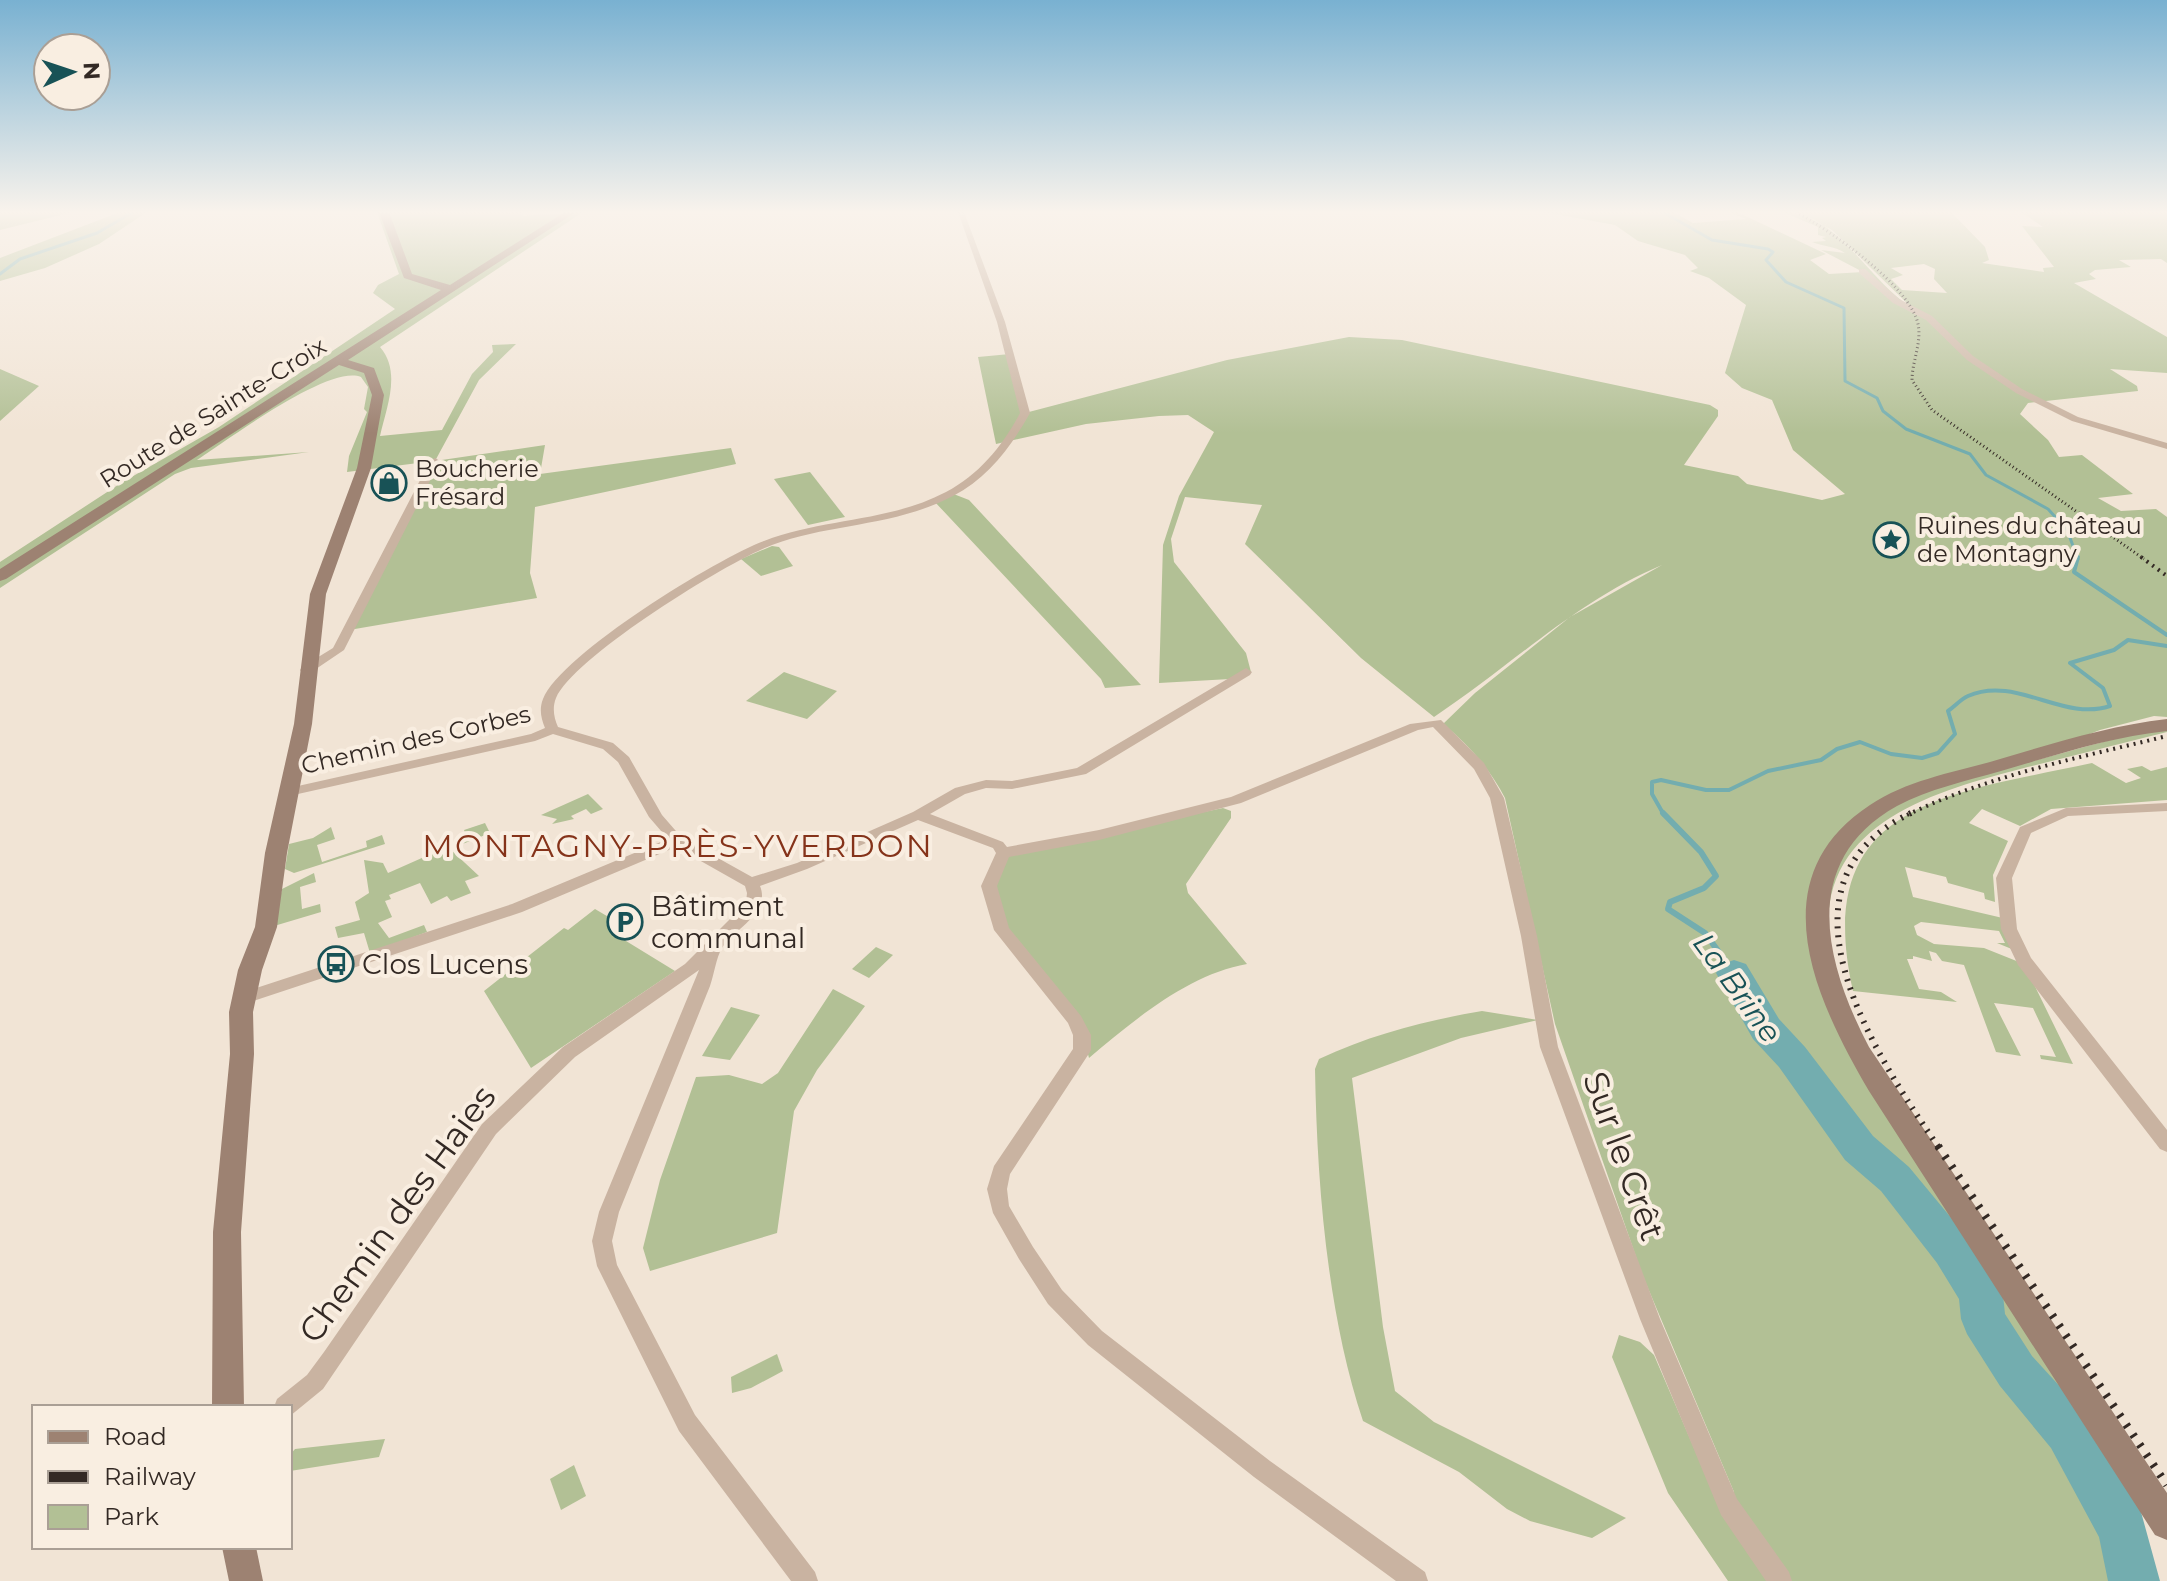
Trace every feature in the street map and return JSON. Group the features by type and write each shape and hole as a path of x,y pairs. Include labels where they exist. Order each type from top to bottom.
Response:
{"street":[{"path":"434,286 450,288"},
{"name":"Route de Sainte-Croix","path":"0,576 454,286"},
{"name":"Chemin des Corbes","path":"289,792 520,741 552,730 546,716 550,696 569,672 712,572 770,542 926,505 983,472 1002,452 1025,413 1001,322 988,286"},
{"path":"1879,286 1896,301 1929,318 1970,358 2019,391 2075,419 2167,446"},
{"path":"228,1405 227,1232 244,998 266,927 303,724 306,670 318,594 364,468 377,404 376,380 370,371 362,366 335,361"},
{"path":"306,670 338,650 435,461"},
{"path":"552,730 608,746 624,760 656,817 677,841 751,883 802,866 918,815 960,791 986,784 1012,785 1081,771 1246,672"},
{"name":"Sur le Crêt","path":"1003,853 1099,835 1236,800 1415,727 1436,723 1455,739 1486,777 1497,798 1529,936 1549,1047 1650,1319 1729,1507 1780,1581"},
{"path":"2167,725 2056,748 1917,789 1864,819 1842,844 1826,874 1817,907 1816,945 1842,1025 2167,1523"},
{"path":"2167,807 2066,812 2025,830 2004,878 2009,929 2024,961 2167,1144"},
{"path":"918,815 998,845 1003,853 989,886 1002,930 1075,1020 1082,1035 1082,1050 1001,1172 997,1189 1000,1207 1026,1253 1055,1297 1095,1338 1262,1469 1416,1581"},
{"path":"244,998 442,935 545,898 677,841"},
{"name":"Chemin des Haies","path":"287,1405 315,1382 332,1359 489,1129 569,1052 691,968 753,905 755,893 751,883"},
{"path":"715,945 702,986 609,1212 602,1241 607,1266 687,1423 806,1581"},
{"path":"239,1549 246,1581"}],"green space":[{"path":"378,286 472,286 380,347 387,357 391,379 380,436 442,430 472,374 493,352 492,345 516,344 479,380 435,461 545,445 540,474 731,448 736,464 535,507 530,573 537,598 349,630 434,461 347,472 349,456 367,412 364,409 368,387 361,377 346,376 303,392 197,460 309,452 191,468 175,474 0,588 0,562 121,483 219,427 395,309 373,293"},
{"path":"1720,286 1885,286 1911,307 1889,286 1898,286 1902,290 1947,293 1940,286 2079,286 2167,337 2167,373 2110,369 2137,386 2138,391 2028,403 2020,414 2048,440 2059,457 2082,455 2133,494 2098,498 2121,511 2156,509 2167,517 2167,717 2154,716 2100,730 2054,748 1916,789 1862,819 1824,873 1820,972 2141,1484 2096,1486 2129,1581 1728,1581 1668,1493 1612,1357 1619,1335 1640,1342 1654,1355 1722,1513 1734,1492 1642,1274 1555,1024 1505,798 1478,758 1443,724 1475,693 1568,619 1434,717 1361,658 1245,544 1262,505 1185,497 1171,539 1174,562 1246,653 1251,672 1230,679 1159,683 1163,545 1179,496 1214,432 1188,415 1159,416 1086,424 996,444 978,357 1010,354 1025,413 1227,360 1349,337 1402,340 1710,405 1718,410 1718,416 1684,465 1738,476 1747,484 1822,500 1845,494 1793,450 1772,400 1742,388 1725,373 1746,305","holes":["1662,565 1571,616 1631,580"]},
{"path":"0,369 39,386 0,421"},
{"path":"810,472 845,517 808,525 774,479"},
{"path":"951,493 969,500 1141,685 1105,688 1101,679 934,501"},
{"path":"772,546 779,547 793,566 761,576 741,559"},
{"path":"784,672 837,691 807,719 746,701"},
{"path":"2167,727 2167,732 1961,786 1924,800 1890,818 1861,841 1840,870 1829,907 1831,951 1839,982 1850,1012 1879,1070 2167,1497 2167,1505 1854,1035 1832,972 1827,939 1828,908 1834,878 1847,850 1868,825 1897,804 1927,790 1960,780"},
{"path":"2092,763 2126,783 2141,778 2127,769 2142,766 2151,771 2167,767 2167,800 2051,809 2020,826 1982,809 1969,823 2008,841 1993,875 1995,902 1985,899 1984,893 1948,883 1946,877 1905,867 1913,897 2007,919 2019,952 1997,943 2005,943 1999,931 1921,922 1914,926 1917,935 1934,944 1984,948 2024,964 2073,1064 2041,1059 2040,1055 2056,1057 2033,1008 1994,1003 2021,1056 1996,1052 1964,965 1942,961 1936,953 1929,951 1932,961 1913,956 1913,959 1907,959 1919,989 1941,992 1957,1002 1853,991 1845,928 1852,880 1872,844 1903,817 1943,799 1989,785"},
{"path":"588,794 603,809 591,814 586,809 571,816 574,819 552,824 557,819 541,815"},
{"path":"1223,808 1231,811 1231,818 1186,884 1188,893 1247,964 1225,969 1183,988 1143,1014 1089,1058 1083,1035 1023,958 993,904 1002,859 1013,852"},
{"path":"485,823 490,833 450,849 479,876 465,881 471,893 451,901 447,896 431,904 420,883 389,895 391,899 385,901 392,917 378,923 389,938 424,925 427,932 370,953 364,933 338,938 335,927 360,920 355,902 369,893 364,860 383,863 388,873 467,838 464,830"},
{"path":"331,827 335,839 317,845 322,862 367,847 366,841 382,835 385,844 294,873 285,869 289,844 313,838"},
{"path":"314,873 316,882 300,887 302,909 320,904 321,912 274,926 282,889"},
{"path":"595,909 622,925 613,933 675,971 531,1068 484,991 564,928 568,930"},
{"path":"876,947 893,955 869,978 852,969"},
{"path":"833,989 865,1006 817,1070 794,1111 777,1233 650,1271 643,1248 660,1180 696,1077 729,1075 762,1084 778,1073"},
{"path":"731,1007 760,1015 730,1060 702,1056"},
{"path":"1482,1011 1538,1020 1461,1038 1352,1078 1383,1327 1395,1391 1434,1422 1626,1518 1592,1538 1530,1521 1507,1509 1459,1472 1363,1421 1341,1336 1326,1247 1318,1157 1315,1069 1319,1059 1399,1029"},
{"path":"777,1354 783,1371 751,1388 732,1393 731,1377"},
{"path":"385,1439 379,1457 292,1471 292,1453 295,1449"},
{"path":"574,1465 586,1496 561,1510 550,1479"}],"waterway":[{"name":"La Brine","path":"1794,286 1844,308 1845,381 1877,398 1883,411 1906,429 1970,454 1986,475 2048,509 2067,530 2078,558"},
{"name":"La Brine","path":"2078,558 2074,572 2167,635"},
{"name":"La Brine","path":"1664,815 1652,794 1652,782 1661,780 1706,790 1729,790 1768,771 1821,760 1837,749 1860,742 1891,754 1922,758 1938,753 1955,734 1948,711 1965,697 1986,691 2022,694 2075,708 2110,706 2103,688 2070,663 2114,650 2128,640 2167,646"},
{"name":"La Brine","path":"1663,813 1701,852 1716,876 1704,888 1670,902 1668,909 1705,933 1734,973"},
{"name":"La Brine","path":"1734,973 1748,1003 1766,1029 1792,1057 1859,1148 1895,1179 1952,1250 1981,1295 1983,1319 2016,1371 2068,1431 2123,1530 2134,1581"}],"railway":[{"path":"1893,286 1912,309 1918,324 1912,380 1932,410 2144,559"},
{"path":"2141,557 2167,576"},
{"path":"1910,814 2002,778 2167,736"},
{"path":"1910,814 1867,844 1843,883 1838,927 1846,973 1863,1021 1887,1067 1939,1148"},
{"path":"1938,1146 2167,1485"}],"place":[{"name":"Boucherie Frésard","path":"389,483"},
{"name":"Ruines du château de Montagny","path":"1891,540"},
{"name":"Bâtiment communal","path":"625,922"},
{"name":"Clos Lucens","path":"336,964"}],"district":[{"name":"MONTAGNY-PRÈS-YVERDON","path":"678,846"}]}
